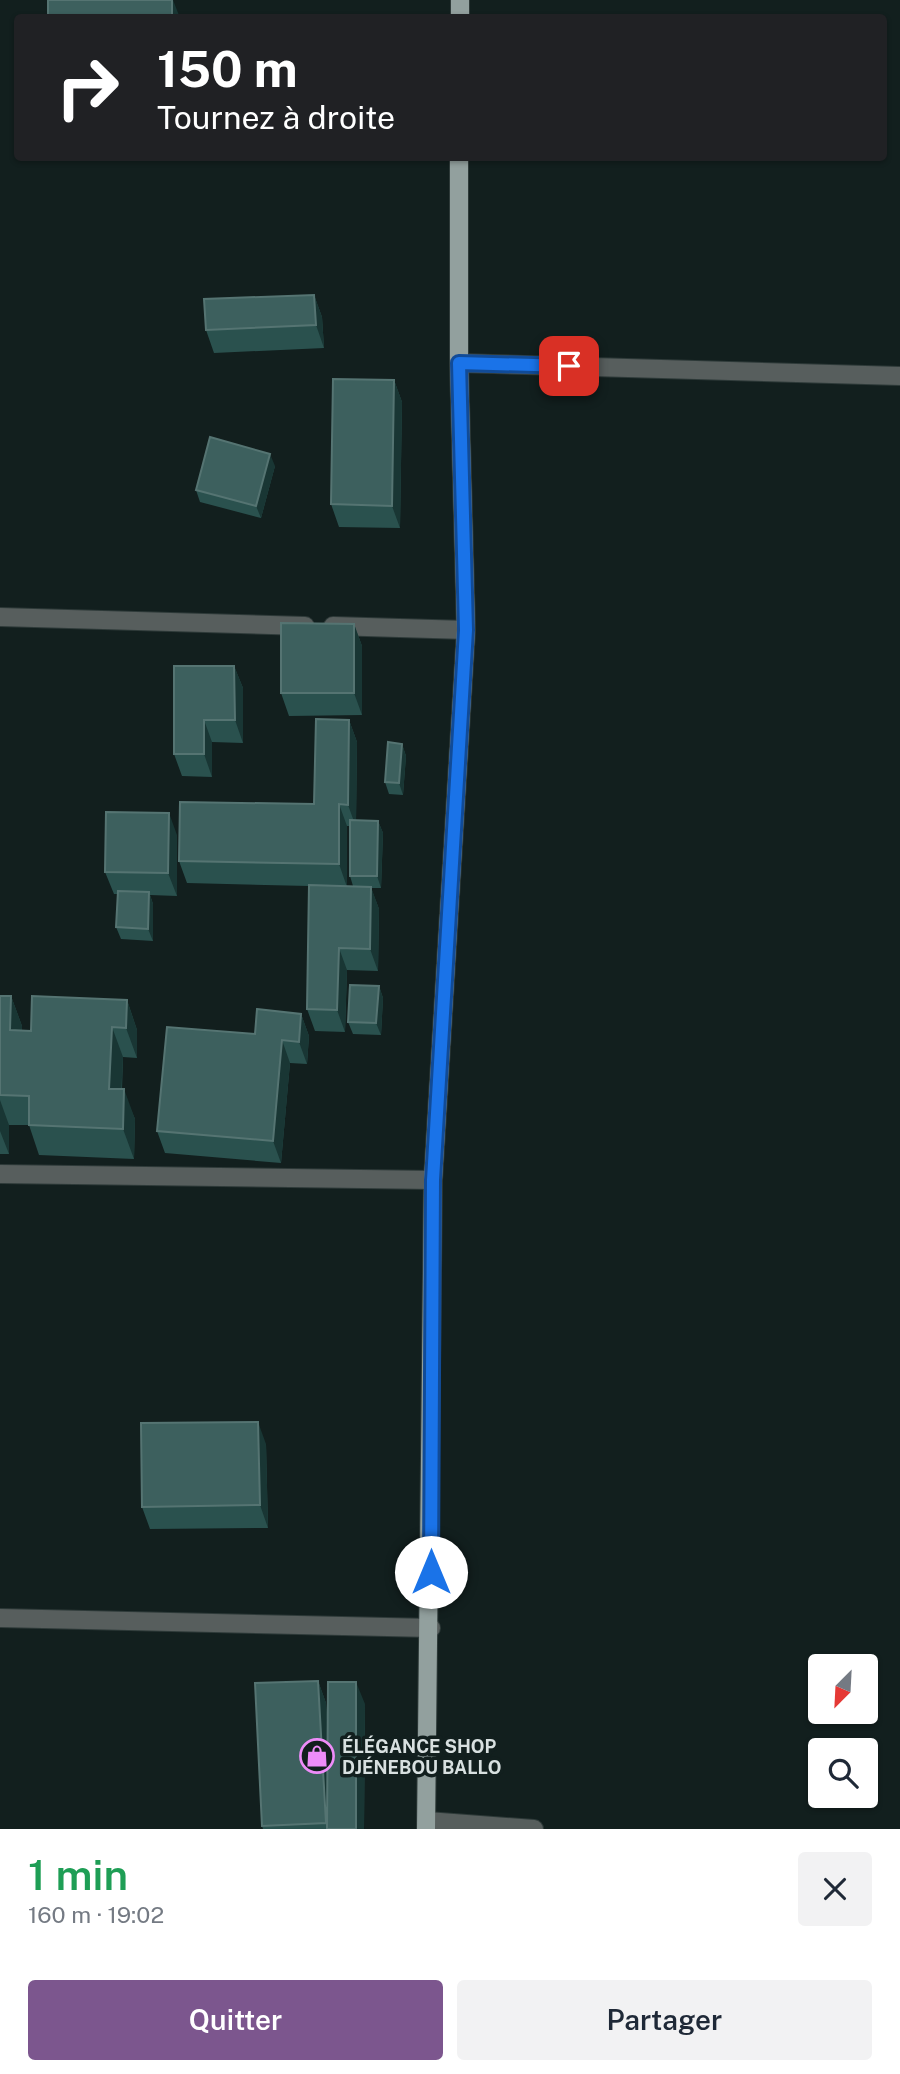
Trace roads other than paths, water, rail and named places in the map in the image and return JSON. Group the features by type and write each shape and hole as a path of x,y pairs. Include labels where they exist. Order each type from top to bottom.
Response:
{"main road":[{"path":"427,1825 431,1628 433,1180 466,630 459,363 459,161"}],"street":[{"path":"459,363 900,376"},
{"path":"0,617 466,630"},
{"path":"0,1174 433,1180"},
{"path":"0,1618 431,1628"},
{"path":"427,1825 534,1829"}],"place":[{"name":"ÉLÉGANCE SHOP DJÉNEBOU BALLO","path":"317,1756"}]}
